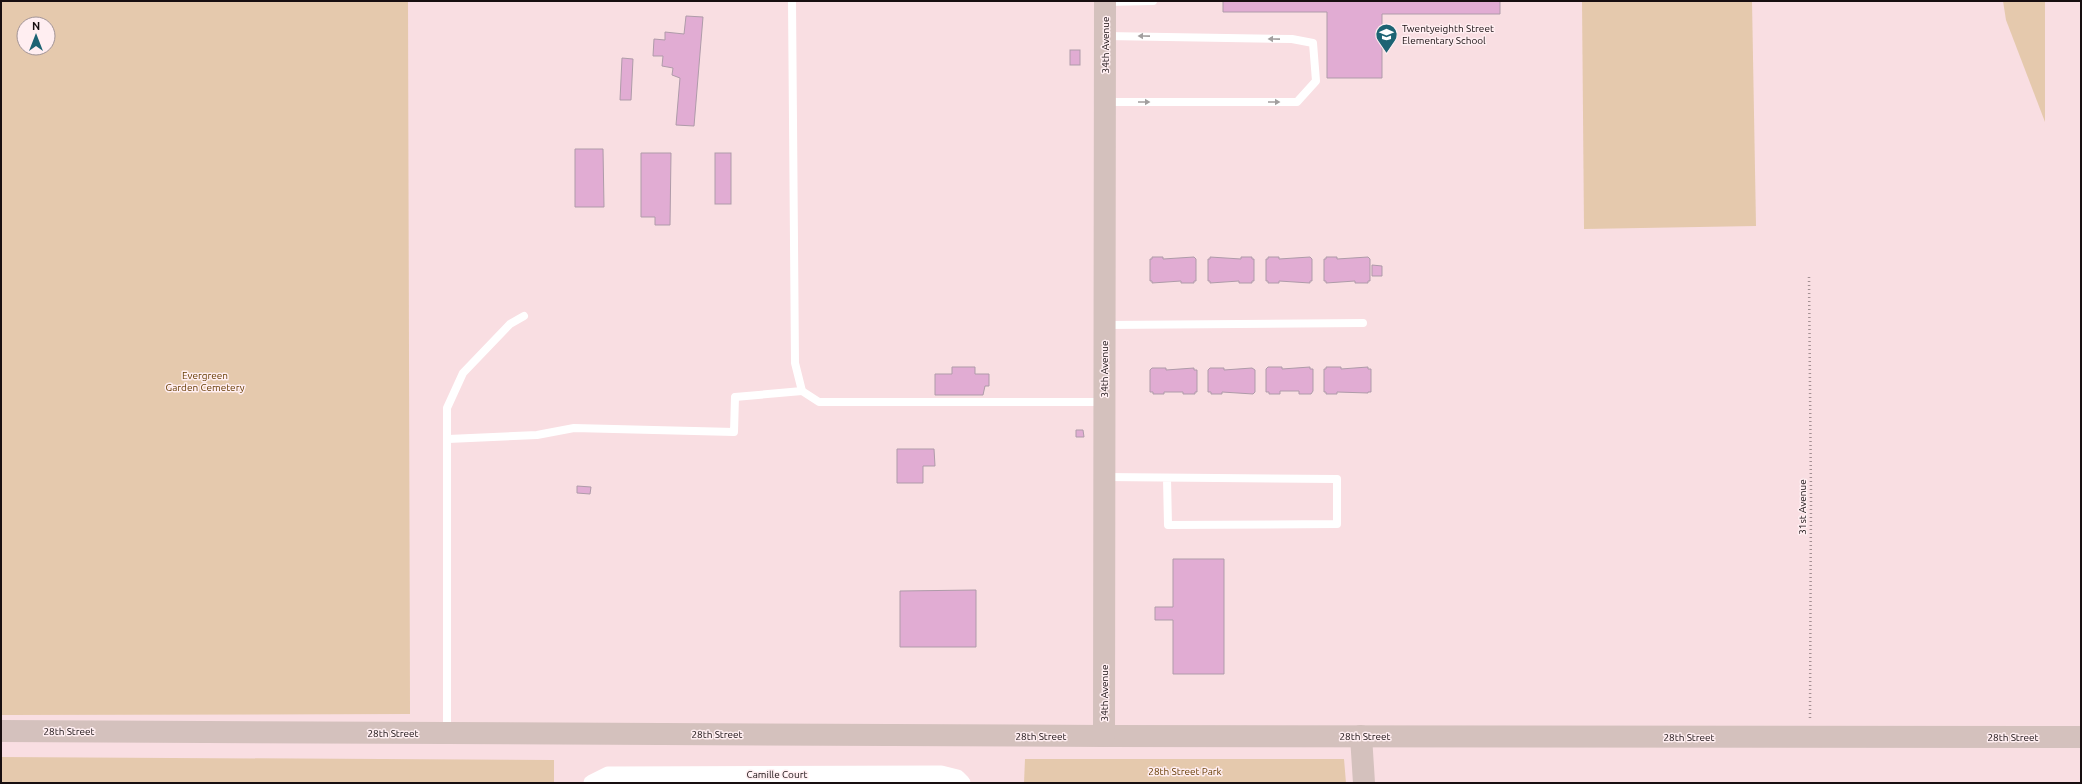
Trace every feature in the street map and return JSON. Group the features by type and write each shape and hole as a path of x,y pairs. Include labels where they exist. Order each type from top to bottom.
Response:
{"main road":[{"name":"34th Avenue","path":"1104,736 1105,2"},
{"name":"28th Street","path":"1,731 1104,736 2081,737"},
{"path":"1361,736 1364,783"}],"street":[{"name":"Camille Court","path":"592,783 608,775 780,778 941,774 958,778 962,783"}],"lane":[{"path":"792,1 795,363 802,390 819,402 1104,402"},
{"path":"1105,2 1153,1"},
{"path":"1105,36 1292,39 1313,42 1316,81 1297,102 1105,102"},
{"path":"447,733 447,408 463,373 510,324 524,316"},
{"path":"1104,325 1363,323"},
{"path":"448,439 537,435 574,428 734,432 735,397 802,390"},
{"path":"1104,477 1336,479 1337,524 1168,525 1167,478"}],"path":[{"name":"31st Avenue","path":"1809,277 1811,495 1810,737"}],"green space":[{"name":"Evergreen Garden Cemetery","path":"1,1 408,1 410,714 1,715"},
{"path":"1582,1 1752,1 1756,226 1584,229"},
{"path":"2003,1 2045,1 2045,122 2006,20"},
{"path":"1,757 554,760 554,783 1,783"},
{"name":"28th Street Park","path":"1025,759 1344,759 1346,783 1024,783"}],"building":[{"path":"1223,1 1500,1 1500,14 1382,14 1382,78 1327,78 1327,12 1223,12"},
{"path":"686,16 703,17 694,126 676,125 680,78 672,75 673,68 662,66 663,56 653,56 654,39 665,40 665,32 684,34"},
{"path":"1070,50 1080,50 1080,65 1070,65"},
{"path":"622,58 633,59 631,100 620,100"},
{"path":"575,149 603,149 604,207 575,207"},
{"path":"641,153 671,153 670,225 655,225 655,217 641,217"},
{"path":"715,153 731,153 731,204 715,204"},
{"path":"1152,257 1163,257 1163,259 1194,257 1196,259 1196,281 1194,281 1194,283 1181,283 1181,281 1152,283 1152,281 1150,281 1150,259 1152,259"},
{"path":"1210,257 1241,259 1241,257 1252,257 1252,259 1254,259 1254,281 1252,281 1252,283 1239,283 1239,281 1210,283 1210,281 1208,281 1208,259 1210,259"},
{"path":"1268,257 1279,257 1279,259 1310,257 1312,259 1312,281 1310,281 1310,283 1279,281 1279,283 1268,283 1268,281 1266,281 1266,259 1268,259"},
{"path":"1326,257 1337,257 1337,259 1368,257 1370,259 1370,281 1368,281 1368,283 1355,283 1355,281 1326,283 1326,281 1324,281 1324,259 1326,259"},
{"path":"1372,265 1382,266 1382,276 1372,276"},
{"path":"952,367 975,367 975,374 989,374 989,386 985,386 983,395 935,395 935,374 952,374"},
{"path":"1268,367 1282,367 1282,369 1310,367 1310,369 1313,369 1313,391 1311,394 1299,394 1299,391 1280,391 1280,394 1269,394 1269,392 1266,392 1266,369"},
{"path":"1326,367 1341,367 1341,369 1368,367 1368,369 1371,369 1371,392 1337,392 1337,394 1326,394 1326,392 1324,392 1324,369 1326,369"},
{"path":"1152,368 1166,368 1166,370 1194,368 1194,370 1197,370 1197,392 1195,392 1195,394 1183,394 1183,392 1164,392 1164,394 1153,394 1153,392 1150,392 1150,370"},
{"path":"1210,368 1224,368 1224,370 1252,368 1255,370 1255,392 1253,394 1222,392 1222,394 1211,394 1211,392 1208,392 1208,370"},
{"path":"1076,430 1083,430 1084,437 1076,437"},
{"path":"897,449 934,449 935,466 923,466 923,483 897,483"},
{"path":"577,486 591,487 590,494 577,493"},
{"path":"1173,559 1224,559 1224,674 1173,674 1173,620 1155,620 1155,607 1173,607"},
{"path":"976,590 976,647 900,647 900,591"}],"place":[{"name":"Twentyeighth Street Elementary School","path":"1387,54"}]}
